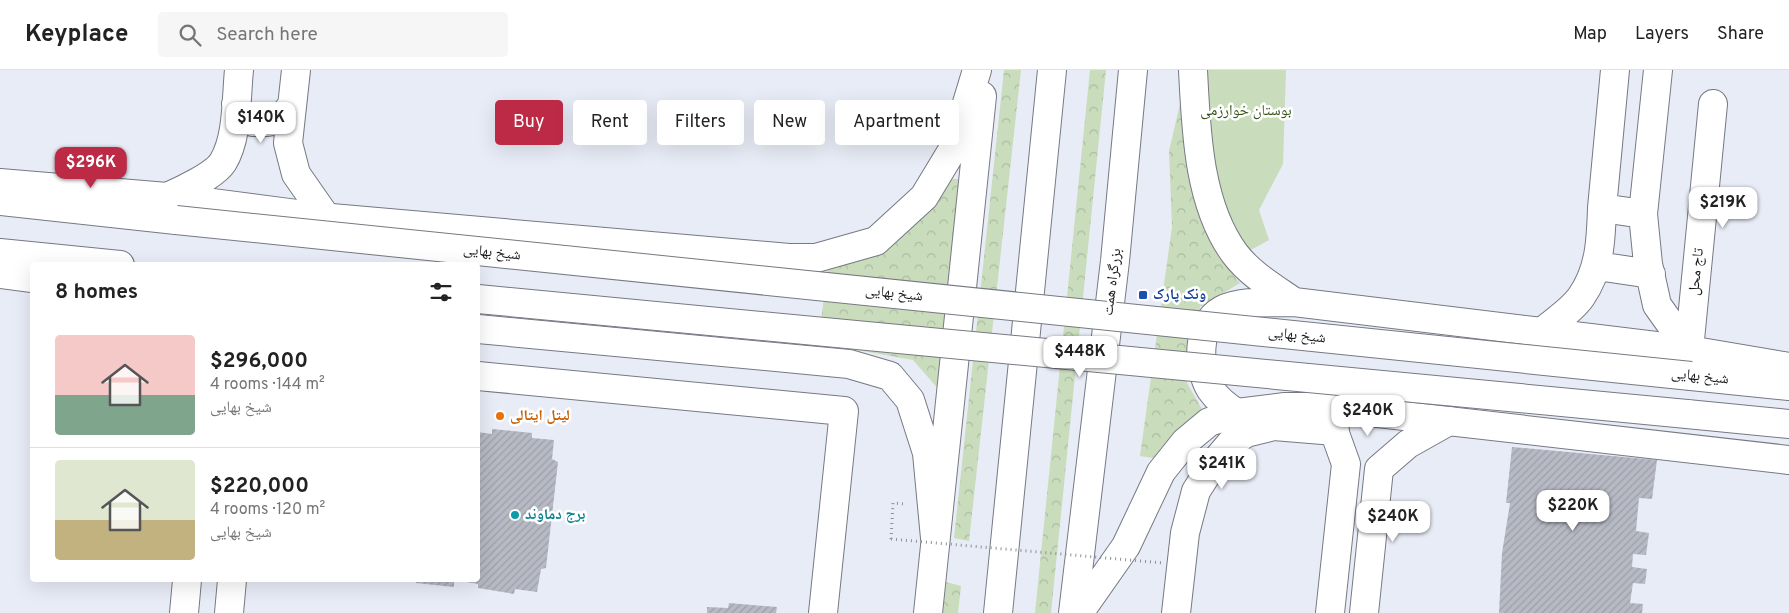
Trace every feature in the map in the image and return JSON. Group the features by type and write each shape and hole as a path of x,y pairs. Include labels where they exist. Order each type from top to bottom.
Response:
{"main road":[{"path":"172,209 184,189 222,164 232,142 240,70"},
{"path":"296,70 288,143 296,174 326,217"},
{"path":"0,183 172,209 326,217 789,258 816,258 876,241 924,197 953,149 977,70"},
{"path":"928,613 984,70"},
{"path":"998,613 1052,70"},
{"name":"بزرگراه همت","path":"1073,613 1115,261 1133,70"},
{"path":"1193,70 1197,127 1206,182 1214,212 1225,239 1236,255 1254,273 1294,302"},
{"path":"1543,331 1580,298 1597,266 1601,239 1602,208 1615,70"},
{"path":"1658,70 1644,214 1651,274 1657,304 1690,363"},
{"path":"236,104 244,118 253,122 280,120 292,105"},
{"name":"تاج محل","path":"1690,363 1714,104"},
{"name":"شیخ بهایی","path":"0,201 172,209 1690,363 1789,386"},
{"path":"1602,208 1644,214"},
{"path":"0,253 90,262"},
{"path":"1597,266 1651,274"},
{"path":"0,274 30,278"},
{"path":"480,299 1789,424"},
{"path":"1237,413 1224,405 1211,390 1202,367 1201,343 1210,320 1222,310 1245,304 1294,302 1543,331 1690,363 1789,367"},
{"path":"480,329 849,364 890,376 910,400 927,453 936,538"},
{"path":"480,376 844,411 823,613"},
{"path":"1079,613 1126,546 1161,472 1185,442 1209,422 1237,413 1285,407 1330,419"},
{"path":"1330,419 1346,464 1330,613"},
{"path":"1176,613 1185,533 1196,491 1214,463 1231,443 1246,433 1274,426 1330,419 1450,421 1789,460"},
{"path":"1364,613 1379,469 1408,444 1450,421"},
{"path":"1346,464 1356,458 1368,458 1379,469"},
{"path":"184,613 188,582"},
{"path":"229,613 232,582"}],"path":[{"path":"893,503 891,539 1163,563"}],"green space":[{"path":"1004,70 1021,70 969,541 954,538"},
{"path":"1090,70 1106,70 1051,613 1035,613"},
{"name":"بوستان خوارزمی","path":"1202,70 1286,70 1283,164 1259,210 1269,240 1249,251 1236,232 1226,211 1219,188 1210,141"},
{"path":"1180,104 1193,188 1218,256 1240,283 1200,307 1187,383 1202,409 1153,458 1140,456 1172,227 1169,151"},
{"path":"950,179 964,179 941,392 913,360 818,343 828,267 864,258 900,238 931,210"},
{"path":"946,582 961,586 958,613 943,613"}],"building":[{"name":"برج دماوند","path":"492,429 532,433 532,438 554,440 552,459 558,462 546,568 541,569 537,592 515,589 514,594 478,588 478,584 466,582 480,582 480,432 492,434"},
{"path":"1512,447 1657,460 1652,499 1639,498 1636,531 1649,533 1646,555 1633,554 1632,567 1647,569 1645,584 1633,583 1630,603 1643,604 1642,613 1499,613 1502,553 1510,503 1506,503"},
{"path":"454,582 454,587 416,583"},
{"path":"729,603 777,607 776,613 707,613 707,607 728,608"}],"place":[{"name":"ونک پارک","path":"1143,295"},
{"name":"لیتل ایتالی","path":"500,416"},
{"name":"برج دماوند","path":"515,515"}]}
